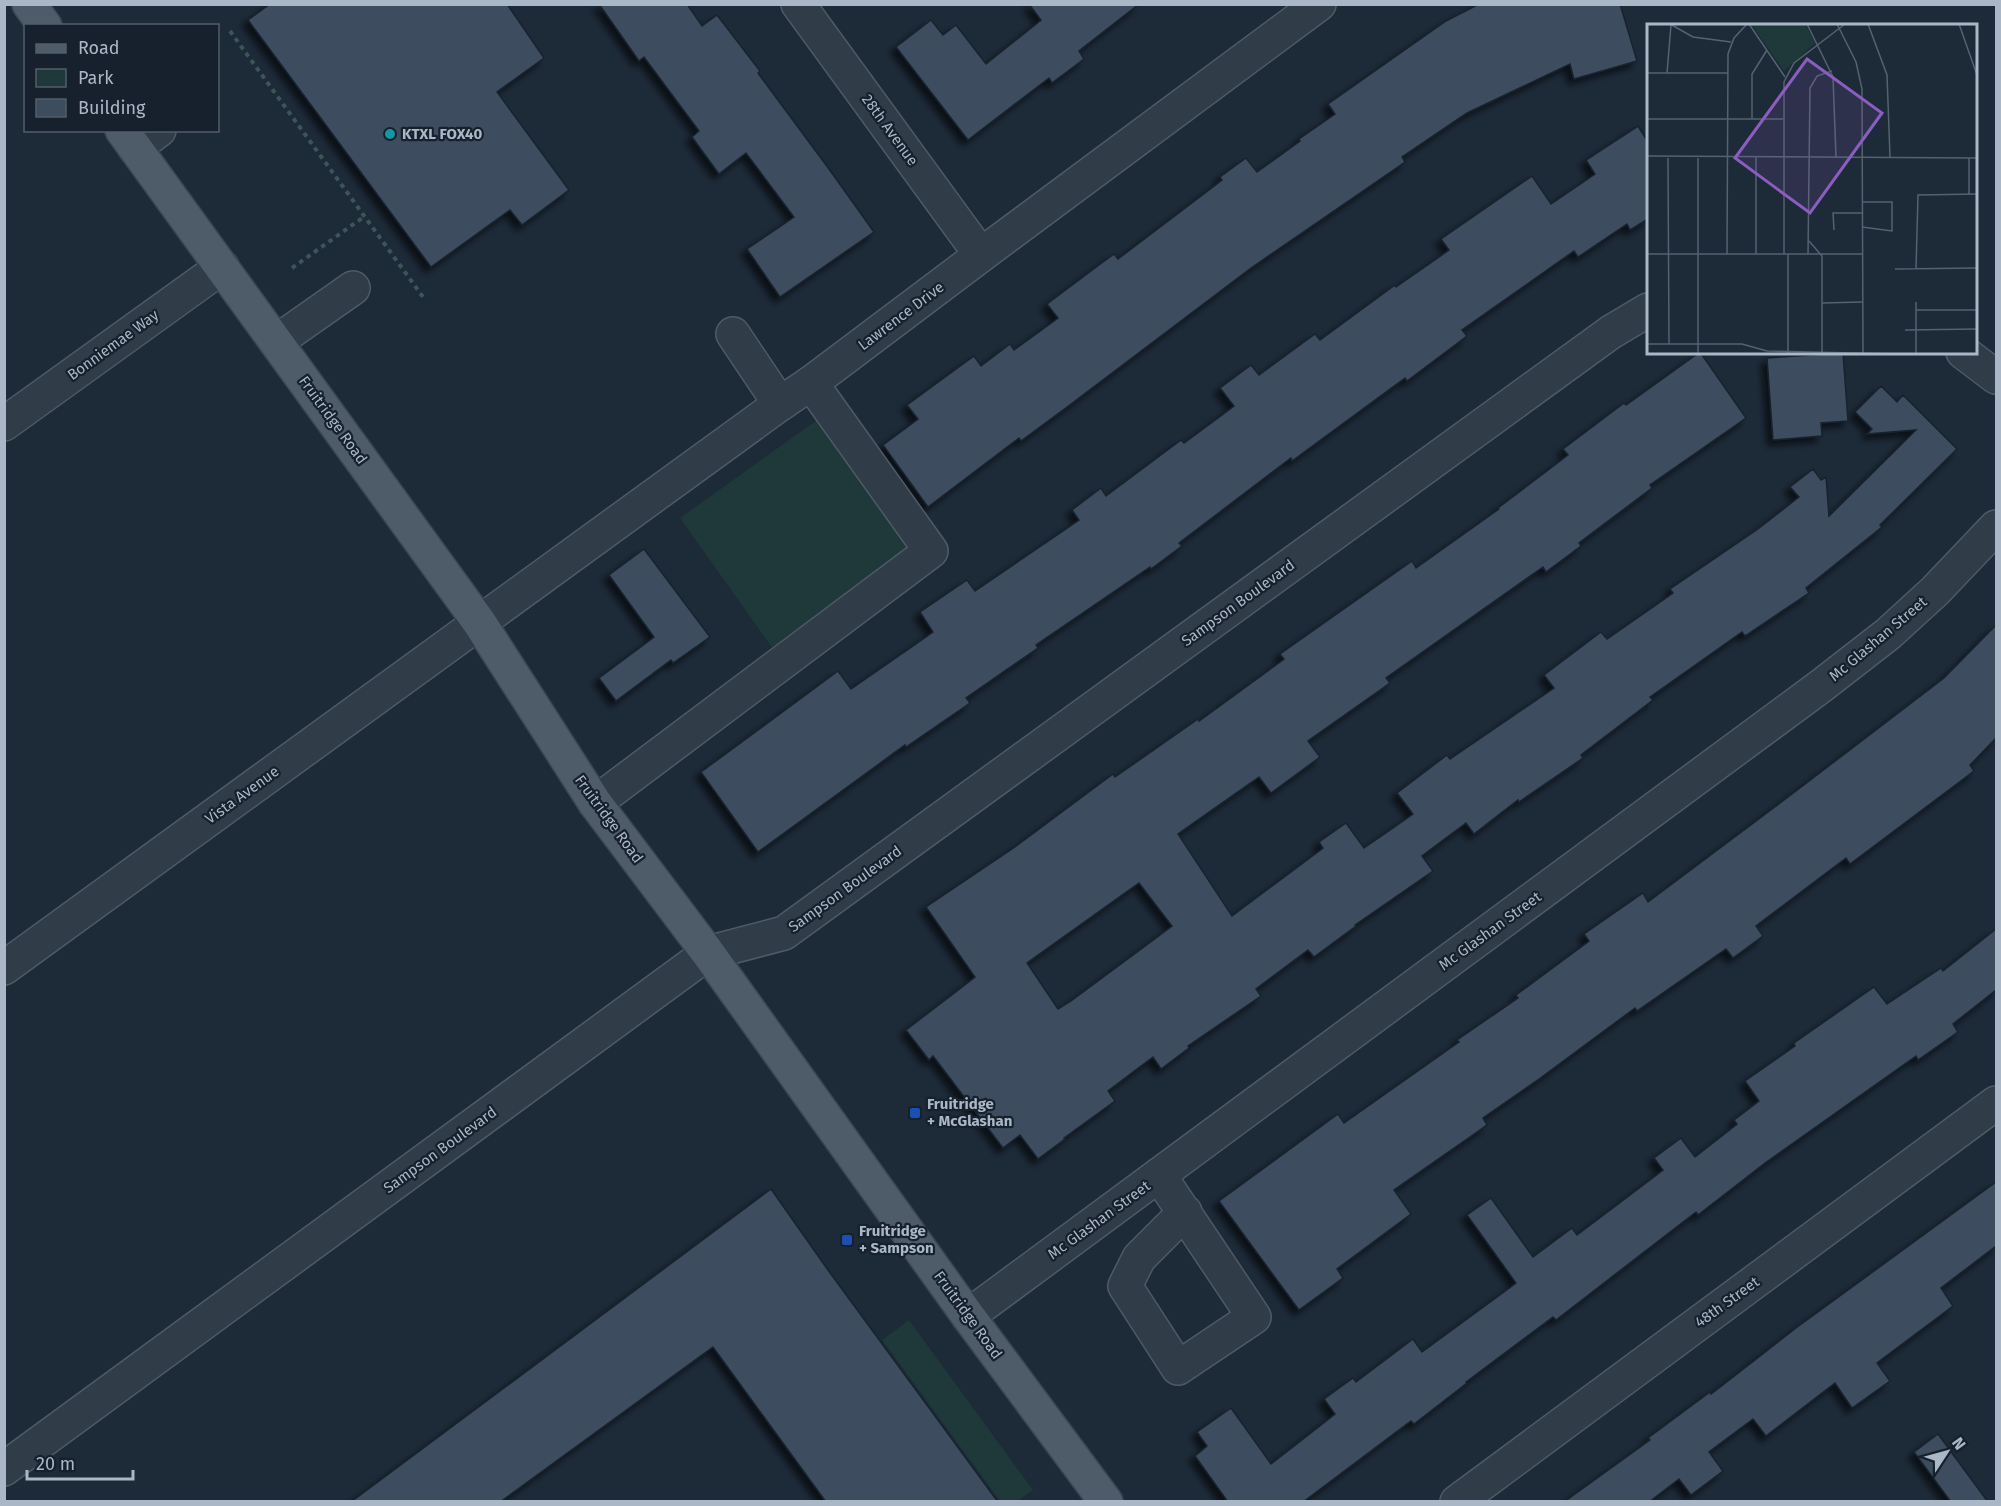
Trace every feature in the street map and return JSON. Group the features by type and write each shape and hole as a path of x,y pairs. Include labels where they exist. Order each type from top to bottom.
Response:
{"main road":[{"path":"29,4 44,24"},
{"name":"Fruitridge Road","path":"139,136 222,267 479,622 595,803 708,953 968,1316 1106,1502"}],"street":[{"name":"28th Avenue","path":"798,4 981,255"},
{"name":"Lawrence Drive","path":"479,622 811,383 1319,4"},
{"name":"Bonniemae Way","path":"4,424 222,267"},
{"path":"276,342 353,288"},
{"name":"Sampson Boulevard","path":"4,1469 708,953 784,933 1611,332 1647,311"},
{"path":"733,334 780,404"},
{"path":"1966,354 1996,376"},
{"path":"595,803 931,551 811,383"},
{"name":"Mc Glashan Street","path":"968,1316 1821,686 1896,627 1935,591 1996,527"},
{"name":"Vista Avenue","path":"4,968 479,622"},
{"name":"48th Street","path":"1457,1502 1996,1102"},
{"path":"1159,1175 1185,1212"}],"path":[{"path":"230,31 423,297"},
{"path":"292,268 365,216"}],"green space":[{"path":"817,420 911,550 773,649 680,518"},
{"path":"909,1320 1033,1490 1017,1501 1000,1501 882,1340"}],"building":[{"name":"KTXL FOX40","path":"270,4 507,4 544,58 497,92 569,190 522,225 510,210 431,267 248,20"},
{"path":"599,4 687,4 702,26 717,15 760,71 758,73 874,232 780,297 747,249 794,217 746,153 719,174 692,137 699,131 644,57 639,61"},
{"path":"1029,4 1139,4 1079,51 1084,59 1052,83 1049,78 968,140 896,47 931,20 943,35 956,25 986,64 1041,20"},
{"path":"1479,4 1620,4 1637,61 1574,79 1570,64 1467,113 1402,157 1405,162 1251,268 1067,407 1021,441 1019,438 928,507 883,445 918,419 907,405 974,356 981,366 1010,344 1014,350 1058,318 1047,304 1095,268 1114,254 1118,259 1222,180 1220,177 1246,158 1257,172 1335,114 1328,104 1446,21"},
{"path":"1638,126 1647,140 1647,220 1630,230 1627,224 1578,257 1574,251 1462,330 1467,336 1407,381 1405,378 1292,461 1291,458 1179,543 1182,546 1151,569 1150,567 1036,645 1038,648 966,698 970,703 906,747 905,745 758,852 701,772 838,671 851,689 933,632 920,612 967,580 975,591 1079,520 1072,510 1101,488 1106,496 1181,440 1184,443 1234,406 1220,388 1251,365 1259,375 1315,334 1320,340 1395,285 1396,287 1449,250 1441,239 1532,176 1551,204 1595,174 1586,160"},
{"path":"1697,354 1701,354 1746,418 1650,485 1652,488 1579,543 1581,546 1546,572 1543,567 1386,678 1390,683 1308,741 1320,757 1271,793 1259,777 1178,834 1232,916 1323,848 1319,842 1346,823 1364,848 1413,814 1397,793 1447,755 1450,759 1554,688 1544,675 1601,632 1607,639 1673,593 1670,589 1758,529 1799,497 1790,487 1813,469 1821,480 1826,477 1829,516 1916,430 1867,434 1872,429 1855,412 1881,386 1897,402 1903,395 1957,449 1880,525 1882,527 1806,588 1809,593 1745,636 1742,632 1650,697 1653,700 1581,755 1583,758 1519,802 1518,800 1474,834 1466,823 1422,856 1433,871 1355,925 1314,957 1308,950 1256,989 1261,996 1188,1046 1189,1048 1161,1069 1153,1057 1108,1091 1115,1101 1038,1159 1020,1135 1003,1148 933,1056 929,1060 906,1030 975,977 926,907 1015,847 1113,774 1115,777 1198,719 1199,721 1284,659 1280,654 1412,561 1416,568 1499,509 1568,455 1563,449 1624,403 1626,405","holes":["1139,883 1172,926 1058,1009 1027,963"]},
{"path":"1843,354 1848,421 1821,423 1822,436 1773,440 1767,358"},
{"path":"644,549 710,637 673,663 671,660 616,701 599,678 654,637 609,575"},
{"path":"1996,625 1996,738 1970,765 1974,771 1850,864 1846,858 1756,926 1763,936 1733,958 1726,949 1637,1011 1635,1008 1483,1118 1487,1125 1394,1190 1411,1214 1337,1269 1343,1278 1299,1310 1219,1201 1338,1114 1344,1123 1459,1042 1457,1040 1518,998 1516,995 1589,941 1584,934 1643,893 1648,902 1944,678"},
{"path":"1996,929 1996,990 1953,1024 1958,1032 1918,1060 1916,1056 1765,1163 1698,1215 1696,1212 1556,1320 1553,1317 1414,1424 1411,1421 1303,1502 1228,1502 1195,1456 1207,1446 1197,1432 1231,1408 1271,1464 1335,1414 1324,1399 1353,1378 1356,1382 1413,1339 1422,1352 1516,1283 1467,1215 1491,1198 1533,1257 1572,1228 1577,1235 1663,1170 1654,1158 1681,1138 1695,1157 1737,1124 1734,1120 1759,1101 1745,1081 1795,1046 1794,1043 1874,987 1887,1004 1941,968 1943,971"},
{"path":"1996,1182 1996,1246 1941,1288 1953,1306 1877,1363 1890,1381 1852,1408 1835,1383 1766,1436 1753,1419 1709,1452 1723,1471 1691,1495 1679,1479 1649,1502 1564,1502 1650,1440 1648,1438 1710,1392 1711,1394 1796,1328"},
{"path":"771,1189 998,1502 826,1502 713,1347 500,1502 351,1502"},
{"path":"1938,1434 1988,1502 1951,1502 1914,1452"}],"place":[{"name":"KTXL FOX40","path":"390,134"},
{"name":"Fruitridge + McGlashan","path":"915,1113"},
{"name":"Fruitridge + Sampson","path":"847,1240"}]}
